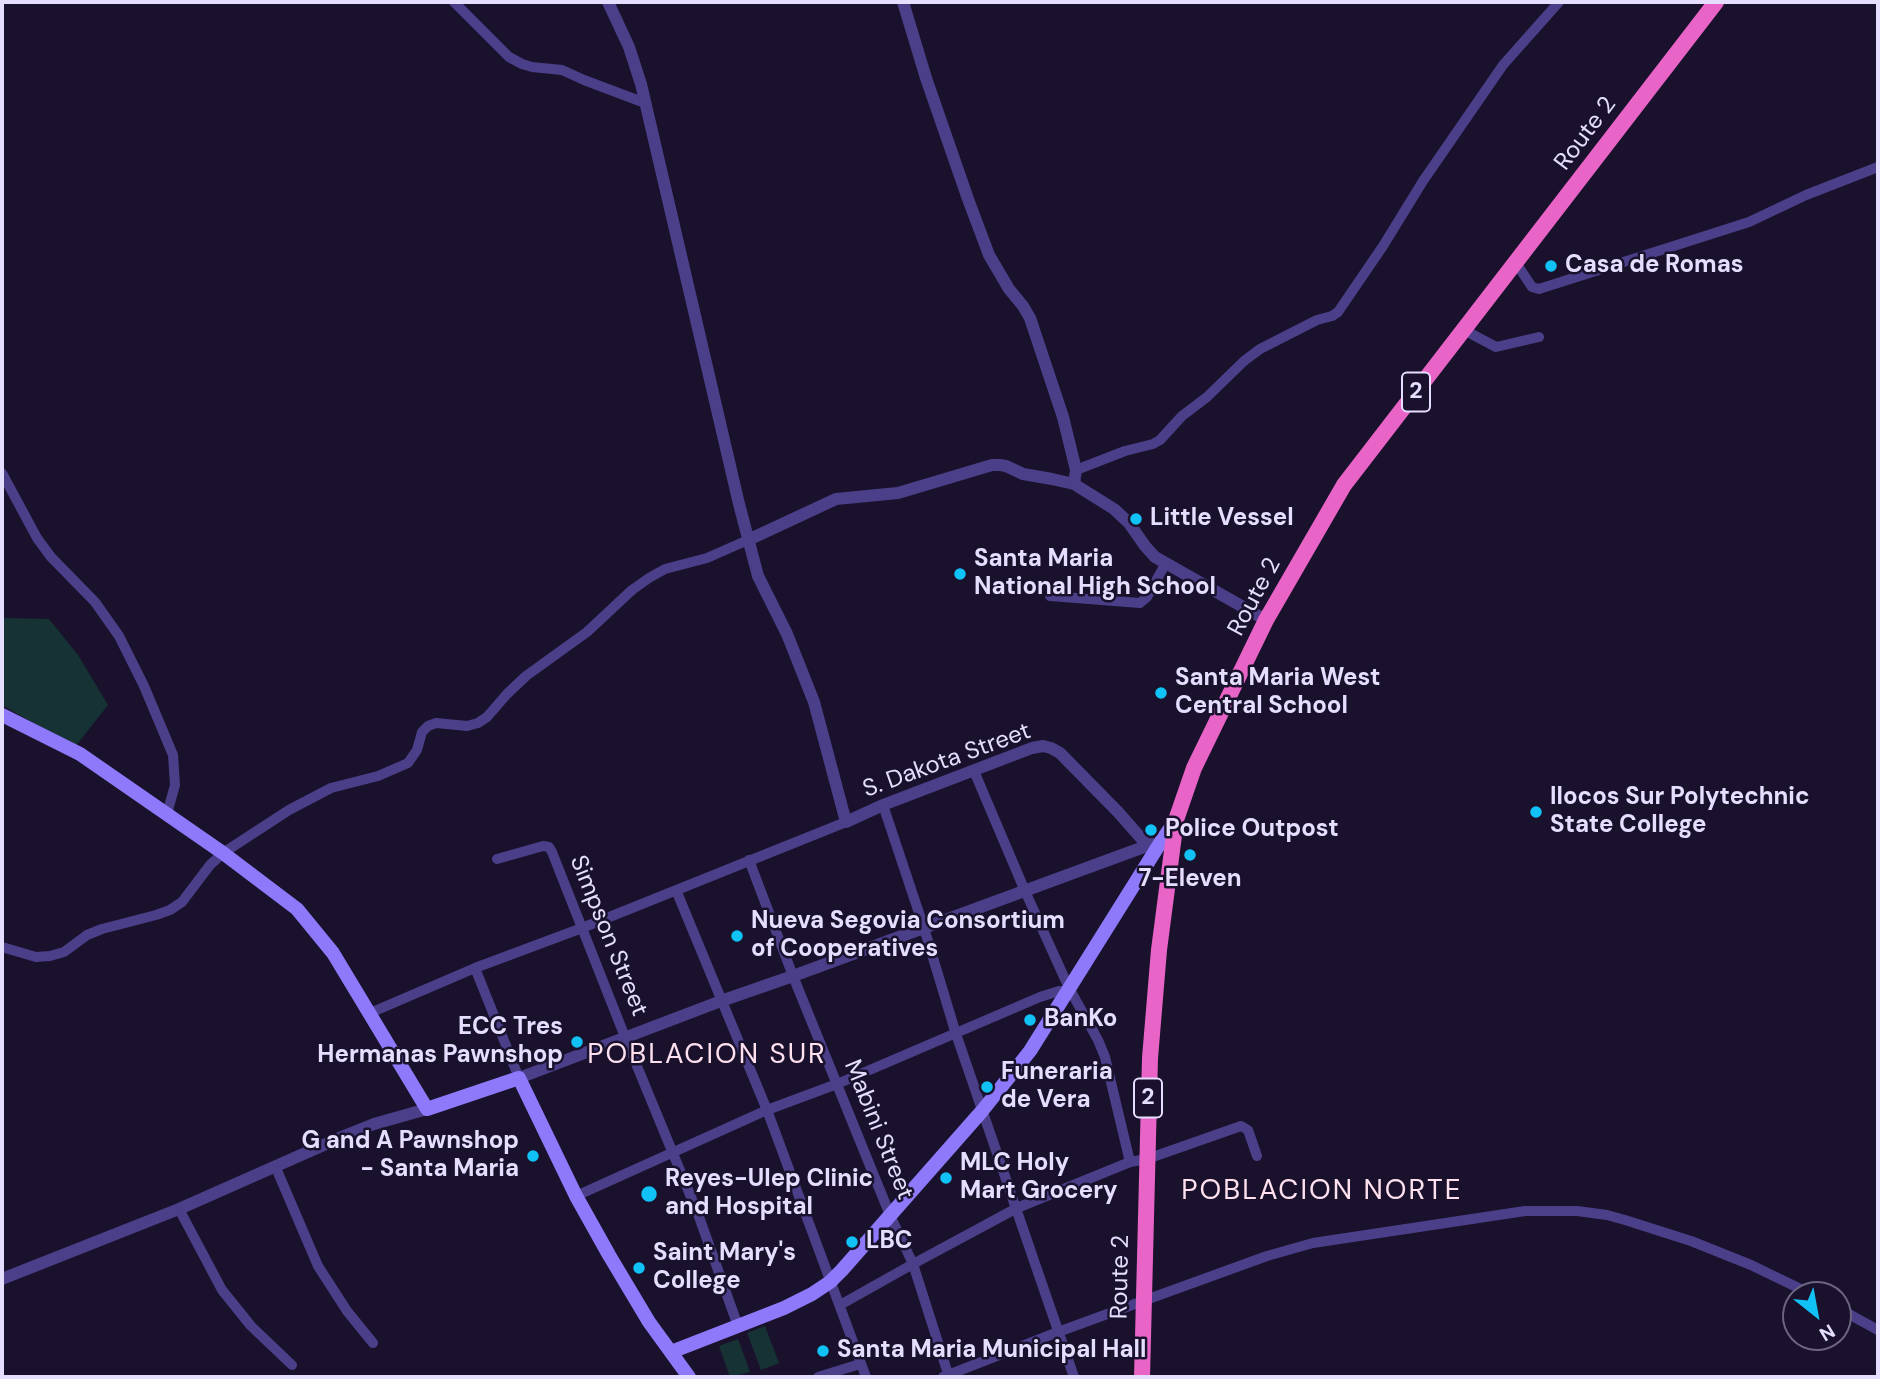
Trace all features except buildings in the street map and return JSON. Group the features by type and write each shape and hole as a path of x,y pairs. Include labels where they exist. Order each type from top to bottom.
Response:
{"highway":[{"name":"Route 2","path":"1142,1377 1150,1058 1156,977 1177,820 1194,768 1266,620 1344,485 1716,2"}],"main road":[{"path":"2,715 80,754 223,853 297,909 333,953 427,1109 519,1078 576,1196 640,1309 689,1377"},
{"path":"671,1352 784,1308 830,1282 982,1111 1030,1051 1155,843 1177,820"}],"street":[{"path":"454,2 509,57 522,64 562,70 645,103"},
{"path":"370,1013 475,968 846,822 814,702 787,634 758,576 738,504 645,103 629,47 608,2"},
{"path":"903,2 947,138 989,255 1030,318 1063,417 1076,470 1074,484"},
{"path":"1076,470 1160,440 1182,416 1260,349 1338,312 1503,65 1559,2"},
{"path":"1516,263 1532,287 1539,289 1749,222 1806,195 1878,167"},
{"path":"1464,330 1496,347 1539,337"},
{"path":"2,947 36,957 50,956 64,952 88,935 102,929 170,910 182,902 210,865 223,853 312,797 331,788 404,766 414,757 422,732 428,726 436,723 467,726 487,717 526,676 587,632 632,590 649,578 665,569 707,558 747,536 836,499 898,493 992,465 1006,466 1023,474 1074,484 1114,509 1156,557 1266,620"},
{"path":"2,473 37,538 51,557 94,602 118,636 144,686 173,755 175,785 167,814"},
{"path":"1050,596 1140,603 1147,597 1166,564"},
{"name":"S. Dakota Street","path":"846,822 883,805 1043,746 1060,753 1118,812 1155,843"},
{"path":"974,771 1068,990 1105,1057 1130,1162"},
{"path":"883,805 956,1034 1074,1377"},
{"path":"475,968 519,1078 721,1001 1155,843"},
{"name":"Simpson Street","path":"497,859 544,846 549,847 552,852 698,1214 738,1326"},
{"name":"Mabini Street","path":"749,860 890,1215 913,1264 947,1377"},
{"path":"676,890 768,1110 866,1377"},
{"path":"576,1196 768,1110 837,1084 1040,997 1068,990"},
{"path":"2,1279 178,1209 374,1124 427,1109"},
{"path":"840,1305 1017,1208 1130,1162 1147,1159 1241,1126 1248,1130 1257,1156"},
{"path":"276,1168 318,1266 347,1311 373,1343"},
{"path":"178,1209 222,1290 251,1326 292,1366"},
{"path":"947,1377 1058,1332 1267,1256 1313,1243 1525,1211 1607,1214 1690,1241 1785,1281"},
{"path":"1852,1316 1878,1330"},
{"path":"818,1377 860,1364"}],"green space":[{"path":"2,618 49,619 78,655 108,705 75,747 2,705"},
{"path":"765,1326 779,1363 761,1370 747,1333"},
{"path":"738,1339 750,1372 730,1377 719,1346"}],"place":[{"name":"Casa de Romas","path":"1551,266"},
{"name":"Little Vessel","path":"1136,519"},
{"name":"Santa Maria National High School","path":"960,574"},
{"name":"Santa Maria West Central School","path":"1161,693"},
{"name":"Ilocos Sur Polytechnic State College","path":"1536,812"},
{"name":"Police Outpost","path":"1151,830"},
{"name":"7-Eleven","path":"1190,855"},
{"name":"Nueva Segovia Consortium of Cooperatives","path":"737,936"},
{"name":"BanKo","path":"1030,1020"},
{"name":"ECC Tres Hermanas Pawnshop","path":"577,1042"},
{"name":"Funeraria de Vera","path":"987,1087"},
{"name":"G and A Pawnshop - Santa Maria","path":"533,1156"},
{"name":"MLC Holy Mart Grocery","path":"946,1178"},
{"name":"Reyes-Ulep Clinic and Hospital","path":"649,1194"},
{"name":"LBC","path":"852,1242"},
{"name":"Saint Mary's College","path":"639,1268"},
{"name":"Santa Maria Municipal Hall","path":"823,1351"}],"district":[{"name":"POBLACION SUR","path":"707,1056"},
{"name":"POBLACION NORTE","path":"1322,1192"}]}
